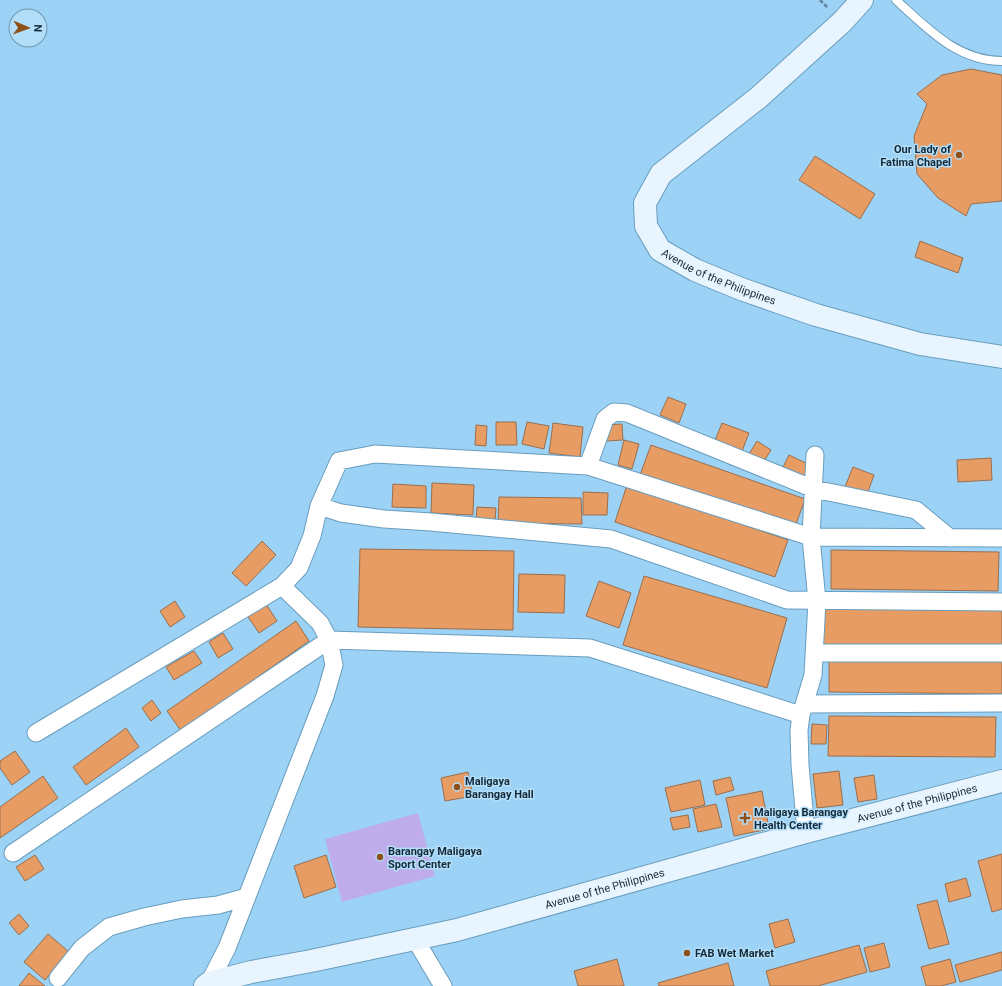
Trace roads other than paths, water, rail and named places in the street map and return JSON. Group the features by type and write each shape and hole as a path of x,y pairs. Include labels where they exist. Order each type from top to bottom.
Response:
{"main road":[{"name":"Avenue of the Philippines","path":"862,0 842,22 758,98 661,174 645,203 646,226 660,250 695,270 741,289 816,315 920,344 1002,357"},
{"name":"Avenue of the Philippines","path":"207,984 250,972 311,961 457,930 806,832 1002,781"}],"street":[{"path":"588,466 605,419 614,412 627,413 814,489 916,510 950,538"},
{"path":"36,733 282,586 299,568 312,536 319,506 339,461 375,454 588,466 811,537 1002,538"},
{"path":"806,832 800,765 799,730 813,675 817,601 811,537 815,455"},
{"path":"319,506 340,513 384,519 439,522 611,539 787,600 1002,602"},
{"path":"207,984 227,948 325,696 334,665 329,640 320,623 282,586"},
{"path":"13,853 329,640 590,648 803,710 1002,702"},
{"path":"814,653 1002,654"},
{"path":"58,978 82,948 110,927 144,917 182,909 218,905 247,897"},
{"path":"415,939 443,986"}],"lane":[{"path":"896,0 953,49 989,61 1002,61"}],"place":[{"name":"Our Lady of Fatima Chapel","path":"959,155"},
{"name":"Maligaya Barangay Hall","path":"457,787"},
{"name":"Maligaya Barangay Health Center","path":"745,818"},
{"name":"Barangay Maligaya Sport Center","path":"380,857"},
{"name":"FAB Wet Market","path":"687,953"}]}
